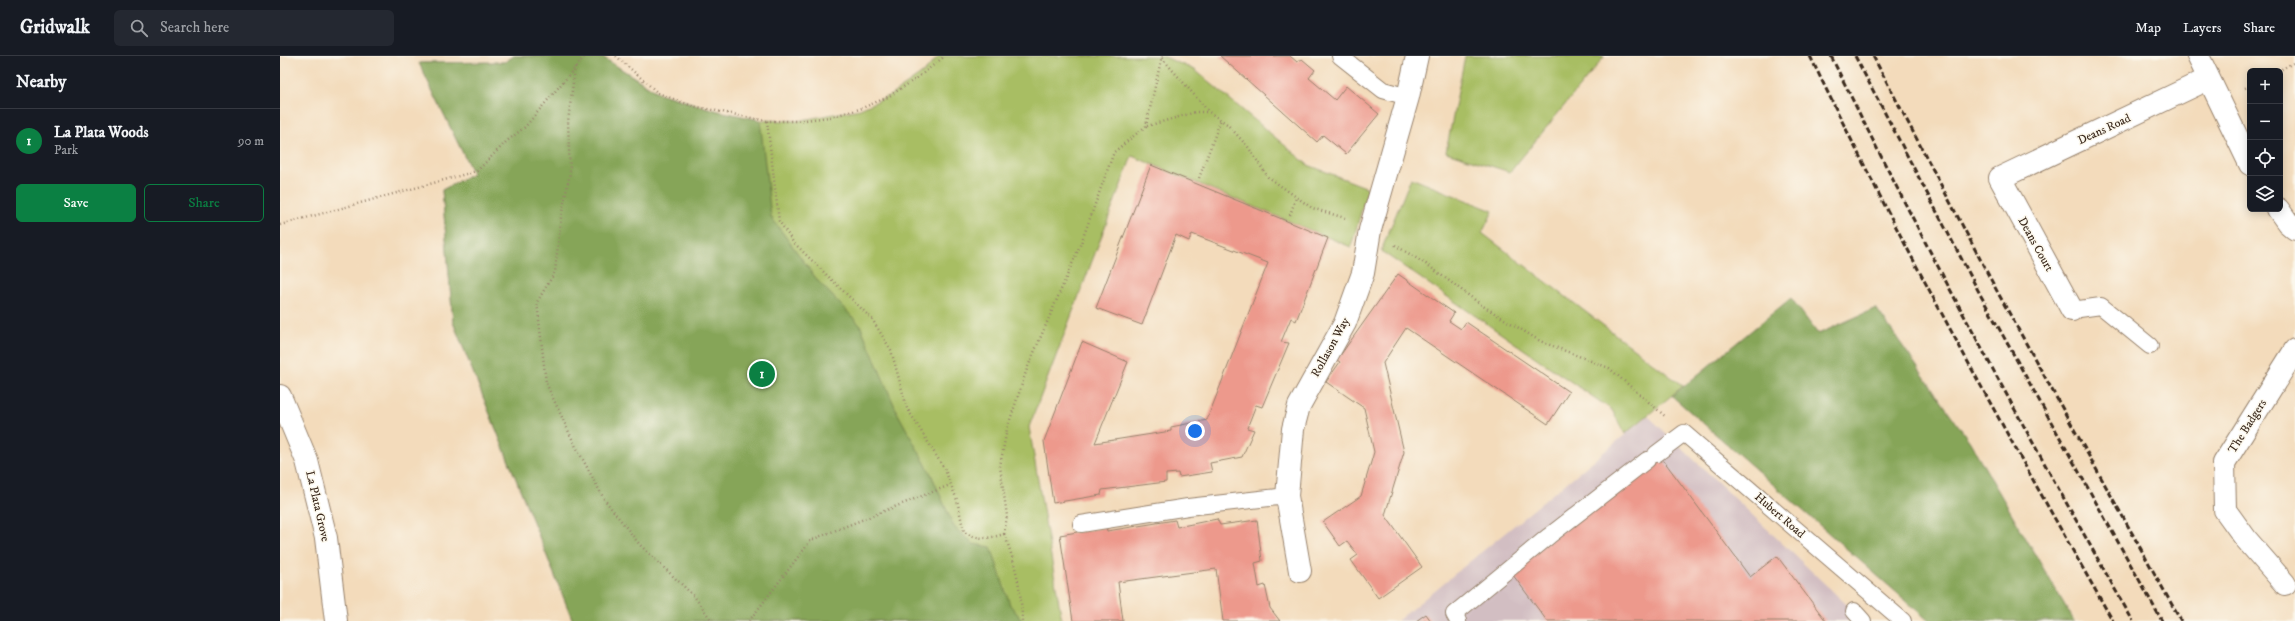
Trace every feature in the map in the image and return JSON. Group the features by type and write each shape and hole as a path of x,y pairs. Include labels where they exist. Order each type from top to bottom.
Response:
{"street":[{"name":"Rollason Way","path":"1300,571 1287,496 1293,429 1299,406 1345,323 1363,273 1370,230 1408,97 1417,56"},
{"path":"2198,56 2247,158"},
{"name":"Deans Road","path":"2000,178 2208,79"},
{"name":"Deans Court","path":"2000,178 2072,310"},
{"path":"2280,212 2288,223 2295,229"},
{"name":"The Badgers","path":"2285,584 2246,539 2225,510 2224,463 2295,350"},
{"name":"La Plata Grove","path":"280,396 307,461 326,538 336,621"}],"lane":[{"path":"1340,56 1383,90 1408,97"},
{"path":"2072,310 2100,306 2150,346"},
{"path":"1458,621 1454,614 1549,536 1684,433"},
{"name":"Hubert Road","path":"1684,433 1903,621"},
{"path":"1081,524 1188,507 1287,496"}],"path":[{"path":"280,225 477,171 507,141 525,127 584,56"},
{"path":"616,56 658,93 692,106 767,121 800,121 830,117 860,109 888,97 917,78 945,56"},
{"path":"1162,57 1210,112 1227,124 1248,147 1268,177 1296,198 1312,208 1352,220 1370,230 1429,266 1483,306 1540,341 1609,368 1684,433"},
{"path":"1146,126 1162,57"},
{"path":"2283,68 2295,62"},
{"path":"575,67 568,122 570,173 561,217 555,272 537,302 546,383 574,443 604,499 640,545 694,596 712,621"},
{"path":"1022,621 1017,575 1011,552 1004,534 1007,516 1000,466 1007,429 1027,369 1081,242 1114,152 1146,126 1196,112 1210,112"},
{"path":"1199,178 1220,119"},
{"path":"767,121 779,221 793,242 872,319 891,350 907,408 945,470 957,500 964,532 976,538 989,539 1004,534"},
{"path":"1290,215 1296,198"},
{"path":"749,621 812,540 950,485"}],"shaded area":[{"path":"1648,416 1864,621 1397,621"}],"green space":[{"path":"514,56 601,56 659,93 718,111 760,120 797,121 860,109 891,95 924,72 939,56 1162,56 1195,70 1308,165 1368,188 1351,247 1132,156 1029,427 1062,621 573,621 453,322 442,190 473,174 419,63 505,62"},
{"path":"514,56 601,56 658,93 718,111 760,120 771,217 818,281 860,325 898,414 931,474 954,527 973,544 991,547 1010,605 1023,621 573,621 453,322 442,190 473,174 419,63 505,62"},
{"path":"1465,56 1604,57 1510,172 1446,152"},
{"path":"1411,178 1493,211 1482,233 1683,386 1625,434 1612,410 1381,251"},
{"path":"1791,298 1818,334 1876,308 1970,442 2074,621 1929,621 1672,396"}],"building":[{"path":"1220,56 1290,56 1297,62 1302,59 1315,70 1309,78 1335,100 1346,86 1379,114 1346,154 1323,135 1317,142"},
{"path":"1151,165 1328,238 1296,321 1291,318 1281,342 1289,343 1262,407 1256,405 1247,428 1254,430 1242,457 1210,463 1212,472 1179,477 1178,473 1166,474 1166,482 1102,490 1101,495 1053,503 1044,441 1082,342 1128,362 1095,443 1171,431 1171,427 1207,420 1268,263 1192,234 1189,241 1176,235 1142,325 1096,308"},
{"path":"1398,274 1454,313 1449,321 1461,329 1466,322 1569,392 1548,424 1406,328 1383,363 1404,452 1385,515 1422,567 1378,598 1351,560 1358,555 1347,541 1340,546 1323,522 1361,496 1374,452 1364,408 1326,382 1340,362 1337,360"},
{"path":"1661,457 1750,577 1777,556 1826,621 1547,621 1510,571"},
{"path":"1217,519 1220,525 1257,520 1262,561 1255,563 1259,587 1265,585 1270,608 1280,621 1223,621 1216,569 1118,582 1123,621 1073,621 1060,535 1106,527 1107,531 1175,520 1177,527"},
{"path":"1426,614 1431,621 1416,621"}],"railway":[{"path":"1810,56 1845,128 1957,341 2034,482 2113,621"},
{"path":"1831,56 1940,270 2054,481 2133,621"},
{"path":"1855,56 1981,296 2162,621"},
{"path":"1873,56 1998,293 2181,621"}],"place":[{"name":"La Plata Woods","path":"762,374"}]}
